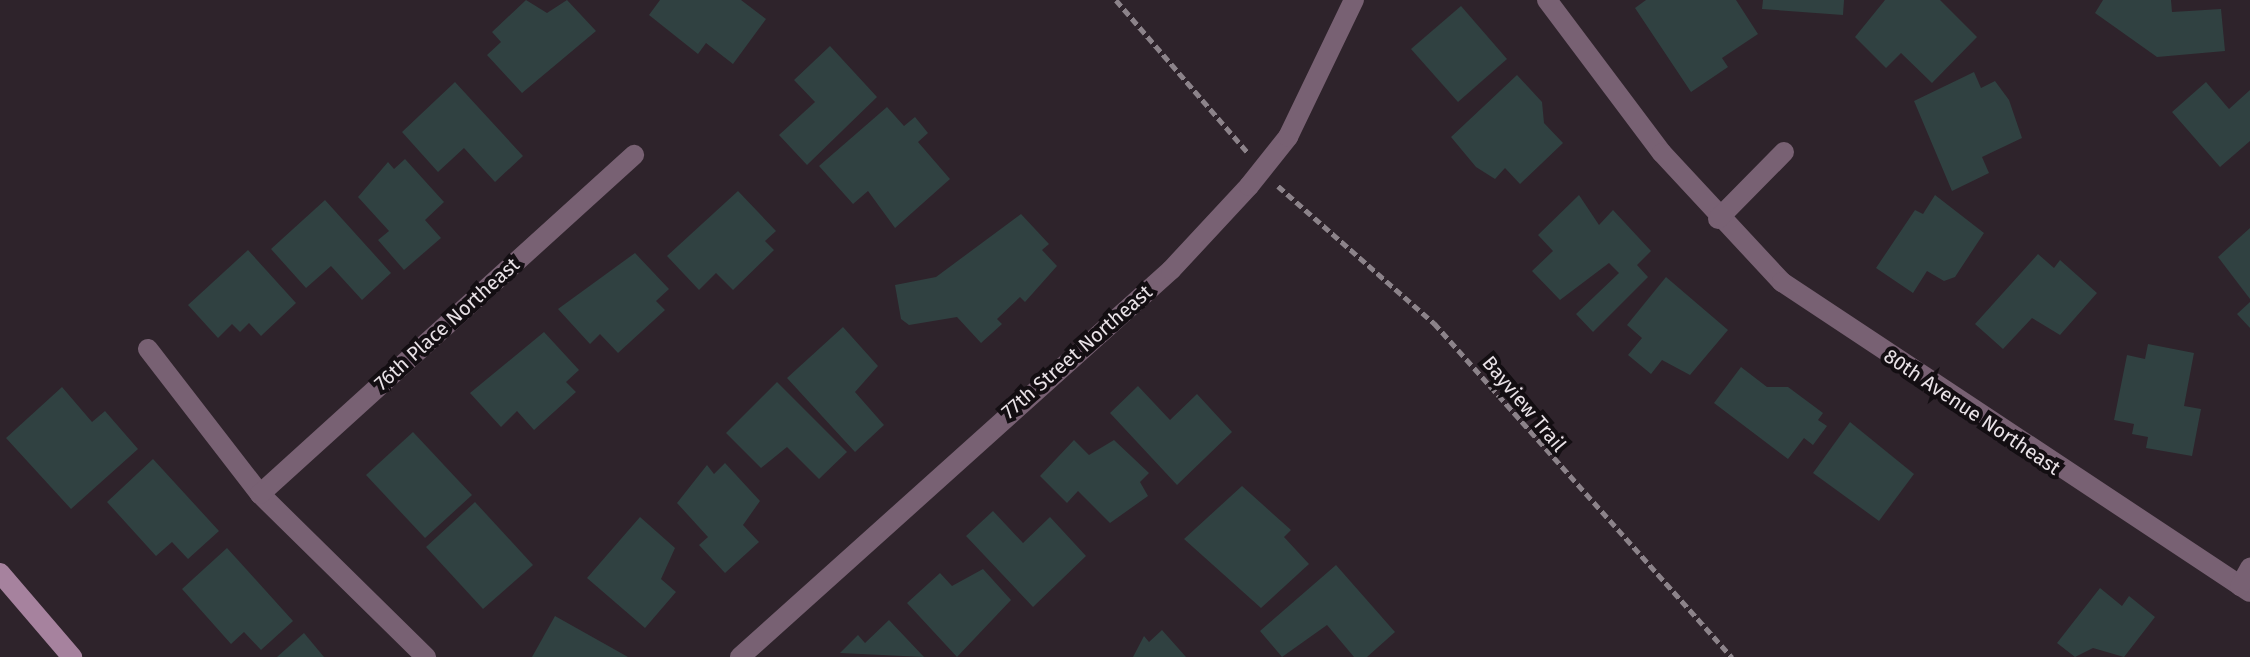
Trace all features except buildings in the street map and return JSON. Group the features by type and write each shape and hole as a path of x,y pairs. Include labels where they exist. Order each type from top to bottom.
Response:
{"street":[{"name":"77th Street Northeast","path":"740,657 1171,270 1249,186 1288,137 1354,0"},
{"name":"80th Avenue Northeast","path":"1547,0 1718,219 1794,290 2247,582"},
{"path":"1718,219 1784,152"},
{"name":"76th Place Northeast","path":"260,494 634,155"},
{"path":"148,349 260,494 426,657"},
{"path":"0,573 72,657"}],"path":[{"path":"1116,0 1240,144"},
{"name":"Bayview Trail","path":"1278,186 1434,323 1732,657"}]}
